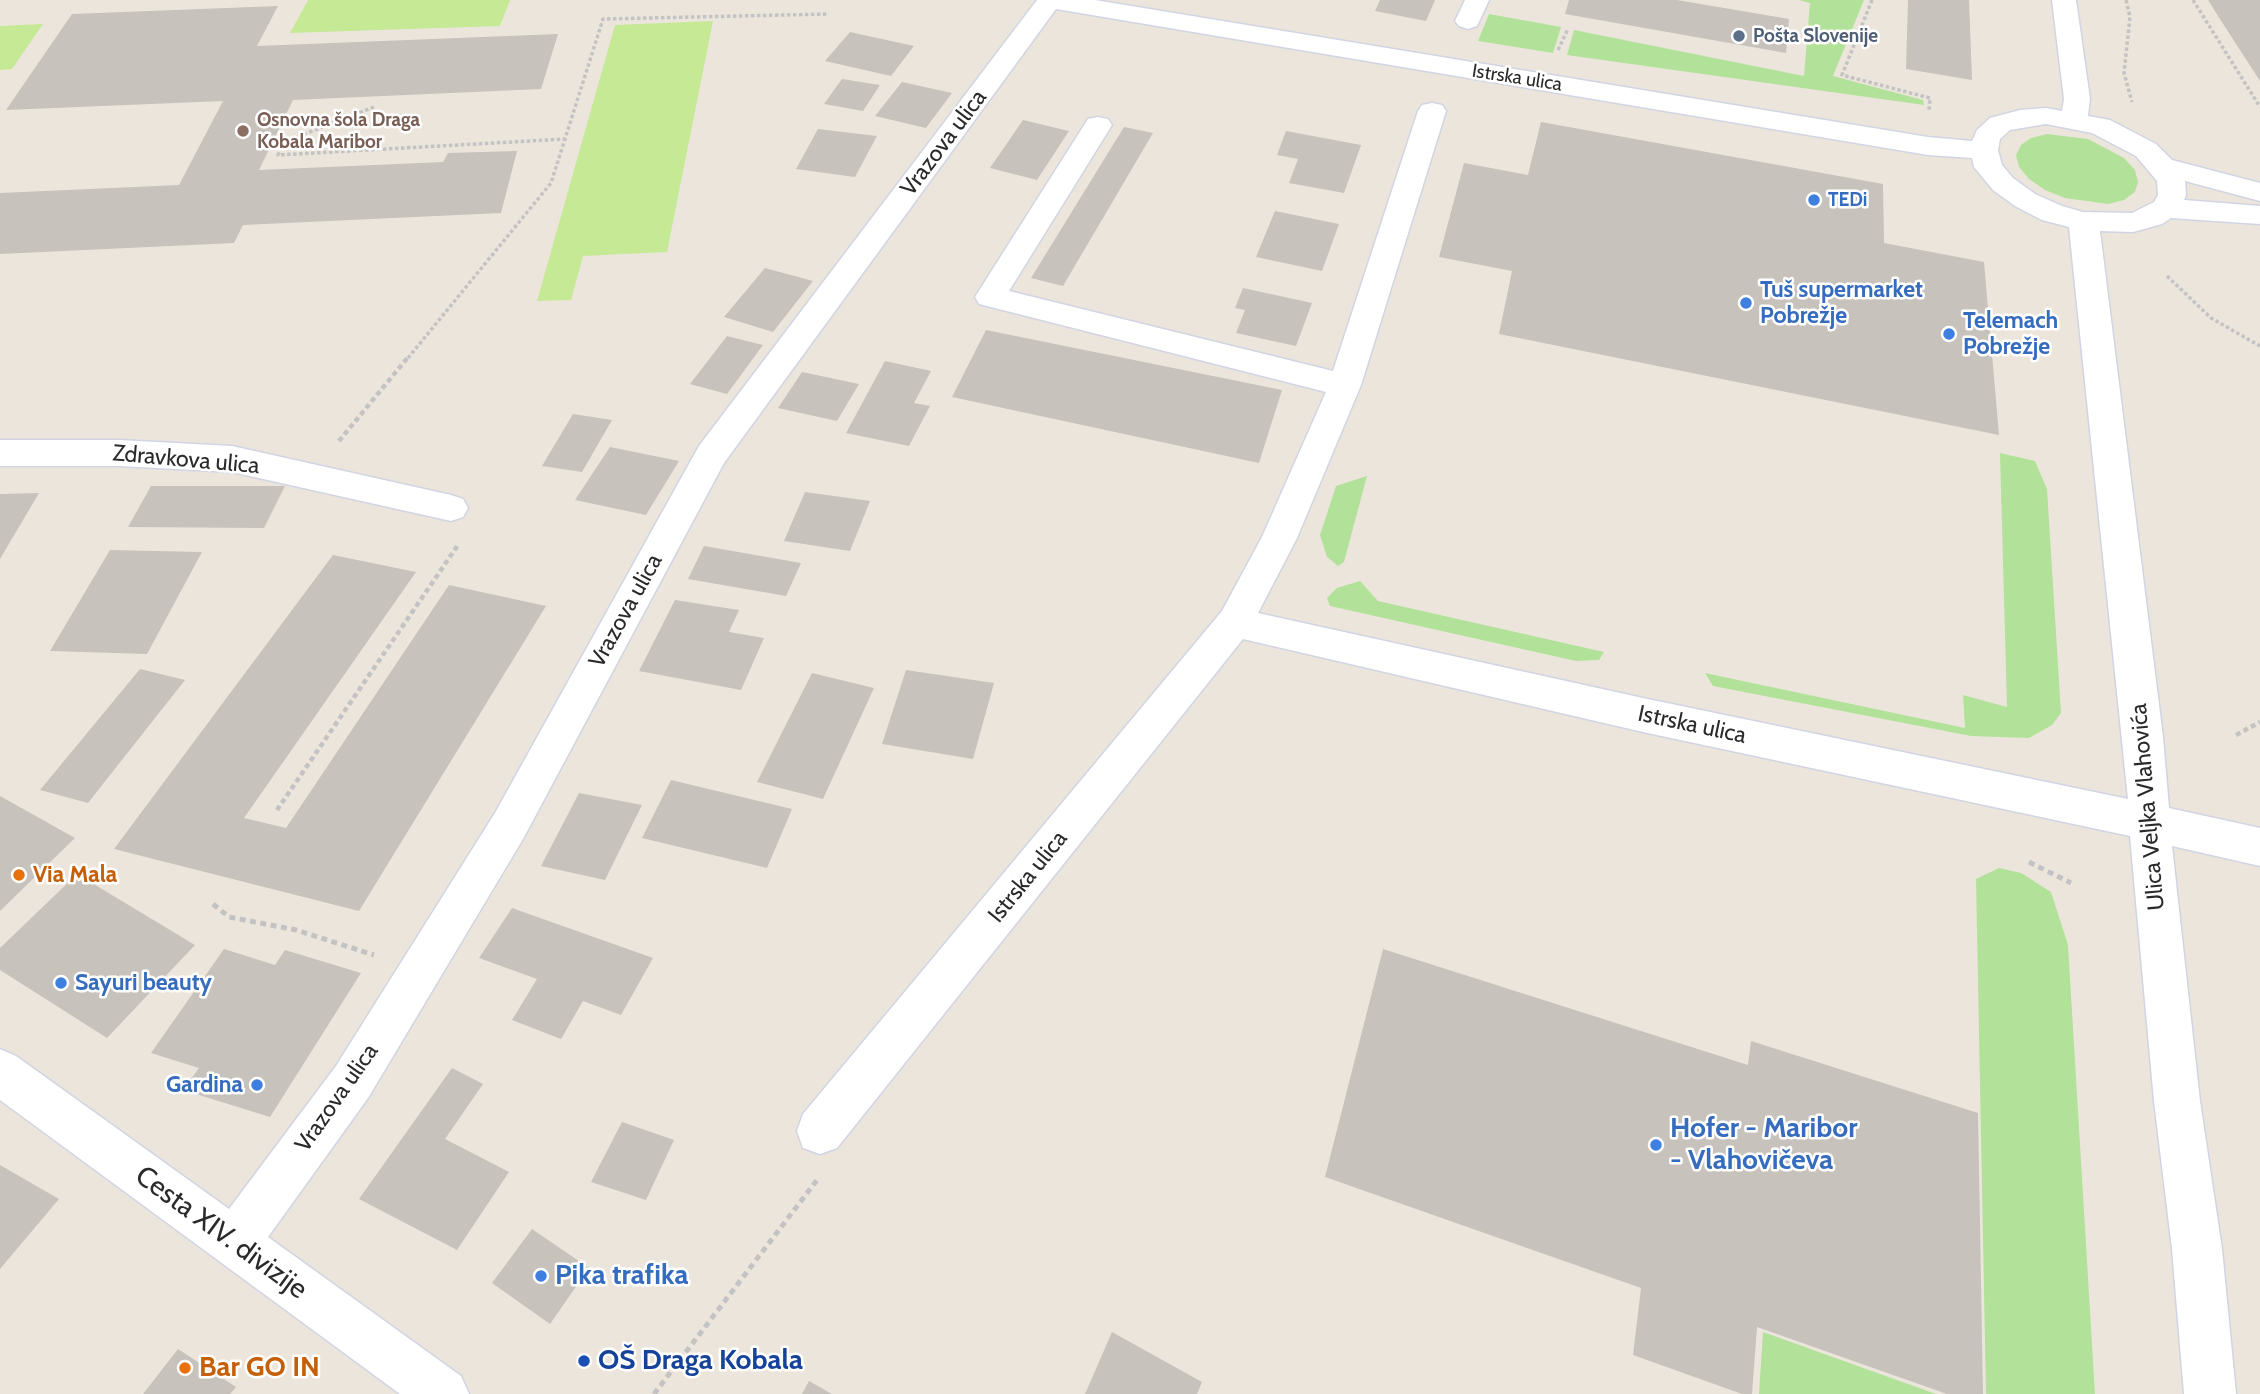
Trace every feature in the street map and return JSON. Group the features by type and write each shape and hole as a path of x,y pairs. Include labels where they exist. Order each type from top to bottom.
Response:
{"street":[{"name":"Istrska ulica","path":"1050,0 1928,146 1984,150"},
{"name":"Vrazova ulica","path":"234,1243 352,1082 509,826 711,455 1050,0"},
{"path":"2064,0 2077,99 2074,119"},
{"name":"Istrska ulica","path":"820,1131 1235,622 1279,538 1345,385 1432,111"},
{"path":"2046,116 2074,119 2101,126 2146,150 2162,166 2171,181 2172,195 2165,208 2152,217 2133,223 2083,221 2053,213 2025,200 2003,184 1988,167 1984,150 1987,136 2000,124 2020,118 2046,116"},
{"path":"1098,125 990,297 1345,385"},
{"path":"2162,166 2260,192"},
{"path":"2165,208 2260,215"},
{"name":"Ulica Veljka Vlahovića","path":"2083,221 2089,254 2143,737 2156,905 2177,1101 2197,1249 2210,1394"},
{"name":"Zdravkova ulica","path":"0,453 119,453 232,459 312,474 451,508"},
{"name":"Istrska ulica","path":"1235,622 1278,634 1630,712 2025,793 2260,847"},
{"name":"Cesta XIV. divizije","path":"0,1072 443,1394"}],"path":[{"path":"1872,0 1842,75 1930,98 1928,115"},
{"path":"2126,0 2130,17 2124,73 2132,103"},
{"path":"2193,0 2260,107"},
{"path":"312,474 551,183 603,19 829,14"},
{"path":"1553,61 1567,29"},
{"path":"374,107 284,142 278,155 565,139"},
{"path":"2167,276 2211,318 2260,346"},
{"path":"277,810 435,582 465,534 451,508"},
{"path":"2236,735 2260,722"},
{"path":"2029,862 2071,883"},
{"path":"213,904 229,917 296,930 343,947 424,965"},
{"path":"654,1394 825,1168"}],"green space":[{"path":"308,0 510,0 500,26 290,33"},
{"path":"1799,0 1864,0 1833,76 1923,100 1924,105 1567,55 1574,30 1804,76 1810,3"},
{"path":"1489,14 1561,27 1553,53 1478,41"},
{"path":"713,21 667,252 583,256 571,300 537,301 615,25"},
{"path":"43,24 12,69 0,70 0,26"},
{"path":"2047,134 2088,139 2124,158 2135,170 2138,182 2135,192 2124,200 2108,204 2065,198 2045,190 2029,179 2019,167 2016,155 2021,145 2031,138"},
{"path":"2000,453 2035,461 2047,489 2061,713 2052,725 2029,738 1971,736 1713,686 1705,673 1965,728 1963,695 2007,707"},
{"path":"1367,476 1344,562 1338,566 1327,557 1320,535 1336,486"},
{"path":"1360,581 1378,601 1604,652 1599,660 1576,661 1330,606 1327,598 1337,588"},
{"path":"1999,868 2021,873 2051,892 2068,945 2095,1394 1986,1394 1976,879"},
{"path":"1763,1332 1936,1394 1759,1394"}],"building":[{"path":"1380,0 1435,0 1426,21 1375,11"},
{"name":"Pošta Slovenije","path":"1569,0 1677,0 1789,19 1786,53 1565,14"},
{"path":"1908,0 1969,0 1972,80 1906,69"},
{"path":"2208,0 2260,0 2260,81 2218,16"},
{"name":"Osnovna šola Draga Kobala Maribor","path":"278,6 257,46 558,34 541,89 293,100 259,170 443,162 448,153 517,151 501,213 243,225 234,243 0,254 0,193 179,185 223,101 6,110 72,14"},
{"path":"850,32 914,46 891,76 825,61"},
{"path":"842,79 880,85 863,111 824,104"},
{"path":"902,82 952,93 926,128 875,116"},
{"path":"1023,120 1069,131 1037,180 990,168"},
{"name":"Tuš supermarket Pobrežje","path":"1541,122 1883,184 1884,243 1984,262 1999,435 1499,334 1512,271 1439,257 1464,163 1528,175"},
{"path":"1124,127 1153,133 1063,286 1031,278"},
{"path":"818,129 877,136 855,177 796,169"},
{"path":"1286,131 1361,145 1344,193 1289,183 1298,159 1277,155"},
{"path":"1275,211 1339,224 1322,271 1256,257"},
{"path":"765,268 813,281 773,332 724,317"},
{"path":"1243,288 1312,303 1296,346 1236,333 1245,310 1235,308"},
{"path":"986,330 1282,390 1259,463 952,397"},
{"path":"727,336 763,345 727,394 690,384"},
{"path":"885,361 931,371 914,403 930,406 909,446 846,433"},
{"path":"802,372 859,384 837,421 778,408"},
{"path":"573,414 612,420 582,472 542,466"},
{"path":"610,447 679,461 646,515 575,500"},
{"path":"151,486 285,486 264,528 128,527"},
{"path":"805,492 870,501 850,551 784,541"},
{"path":"39,493 0,559 0,494"},
{"path":"704,546 801,563 786,596 688,579"},
{"path":"110,550 202,552 147,654 50,651"},
{"path":"333,555 416,572 244,818 286,828 449,585 546,606 359,911 114,849"},
{"path":"675,600 739,610 729,632 764,638 741,690 639,671"},
{"path":"140,669 185,680 88,803 40,790"},
{"path":"906,670 994,683 973,759 882,744"},
{"path":"812,673 874,688 823,799 757,782"},
{"path":"671,780 792,809 767,868 642,838"},
{"path":"579,793 642,805 605,880 541,866"},
{"name":"Via Mala","path":"0,796 75,838 0,911"},
{"path":"77,874 195,945 107,1038 0,970 0,948"},
{"path":"512,908 653,958 621,1015 583,1001 561,1039 512,1020 537,979 479,958"},
{"path":"224,949 275,965 285,950 361,973 270,1117 183,1090 199,1068 151,1053"},
{"name":"Hofer - Maribor - Vlahovičeva","path":"1383,949 1748,1065 1751,1041 1978,1113 1983,1394 1947,1394 1757,1327 1752,1394 1742,1394 1633,1355 1641,1288 1325,1177"},
{"path":"452,1068 483,1084 445,1139 509,1172 457,1250 359,1199"},
{"path":"622,1122 674,1140 646,1200 591,1182"},
{"path":"0,1165 59,1199 0,1269"},
{"name":"Pika trafika","path":"532,1229 589,1268 550,1324 492,1283"},
{"path":"1112,1332 1202,1382 1197,1394 1085,1394"},
{"name":"Bar GO IN","path":"178,1349 236,1387 230,1394 143,1394"},
{"path":"809,1381 832,1394 802,1394"}],"place":[{"name":"Pošta Slovenije","path":"1739,36"},
{"name":"Osnovna šola Draga Kobala Maribor","path":"243,131"},
{"name":"TEDi","path":"1814,200"},
{"name":"Tuš supermarket Pobrežje","path":"1746,303"},
{"name":"Telemach Pobrežje","path":"1949,334"},
{"name":"Via Mala","path":"19,875"},
{"name":"Sayuri beauty","path":"61,983"},
{"name":"Gardina","path":"257,1085"},
{"name":"Hofer - Maribor - Vlahovičeva","path":"1656,1145"},
{"name":"Pika trafika","path":"541,1276"},
{"name":"OŠ Draga Kobala","path":"584,1361"},
{"name":"Bar GO IN","path":"185,1368"}]}
